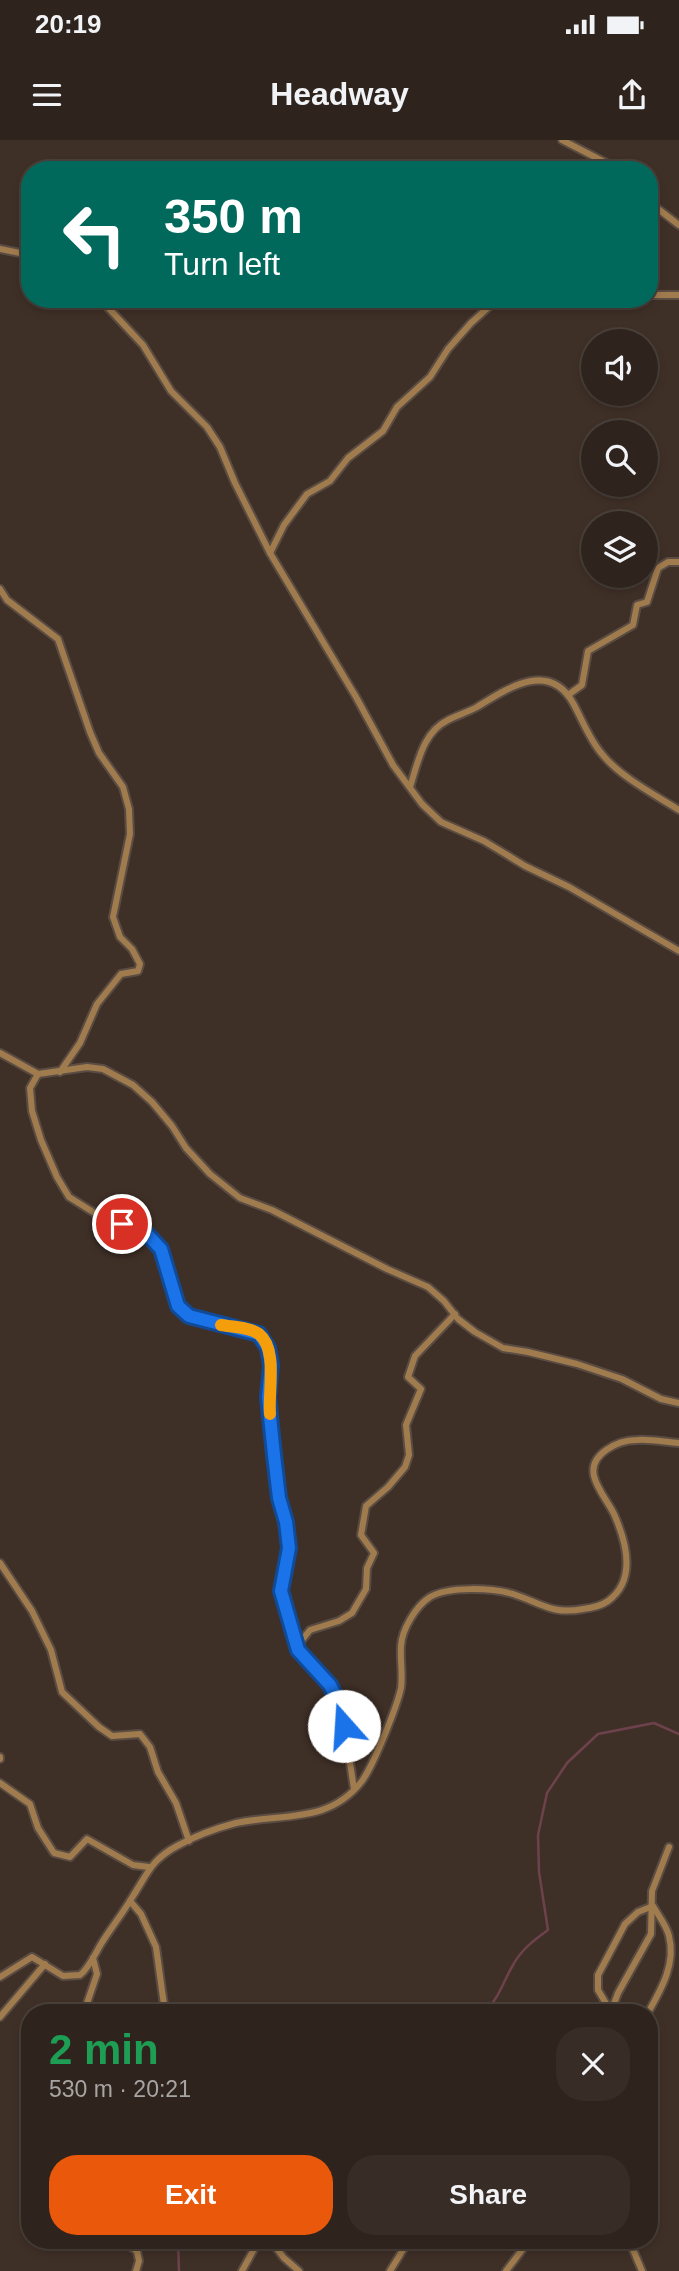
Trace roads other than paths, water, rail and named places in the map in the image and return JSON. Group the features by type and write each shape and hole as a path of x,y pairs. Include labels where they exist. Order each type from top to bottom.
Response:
{"street":[{"path":"562,140 603,161"},
{"path":"658,209 679,225"},
{"path":"0,250 21,253"},
{"path":"658,295 679,295"},
{"path":"109,308 144,345 172,391 207,427 220,447 235,484 270,553 356,697 393,765 422,804 441,822 484,841 525,866 569,887 679,951"},
{"path":"270,553 284,526 307,494 330,481 348,458 383,431 397,407 430,377 447,349 488,308"},
{"path":"568,695 582,685 588,651 633,625 637,605 647,602 658,568 668,562 679,562"},
{"path":"0,589 7,600 58,639 90,732 99,752 123,787 129,809 130,834 113,917 120,937 132,949 140,964 138,971 121,974 97,1004 80,1043 60,1072"},
{"path":"410,787 427,739 434,730 447,720 469,712 486,701 536,678 548,680 568,695 601,754 679,810"},
{"path":"0,1053 38,1074 87,1067 103,1069 133,1086 152,1102 186,1148 210,1174 240,1198 260,1205 428,1287 458,1319 503,1348 577,1364 679,1403"},
{"path":"38,1074 30,1088 33,1111 41,1140 69,1197 101,1217 144,1231 161,1249 178,1306 189,1316 259,1334 268,1348 271,1365 268,1397 274,1455 289,1548 281,1591 298,1650 330,1685 342,1710 354,1789"},
{"path":"298,1650 310,1630 339,1621 352,1613 366,1589 368,1568 374,1553 361,1535 366,1506 388,1487 405,1467 409,1455 406,1425 421,1389 408,1377 415,1356 455,1314"},
{"path":"0,1978 32,1957 60,1975 70,1977 84,1972 149,1867 163,1854 188,1841 233,1824 319,1811 338,1805 368,1771 401,1686 402,1641 408,1624 423,1603 434,1595 453,1590 509,1593 558,1611 602,1605 617,1594 626,1575 623,1538 615,1516 595,1480 596,1461 604,1451 630,1441 679,1443"},
{"path":"0,1563 32,1611 51,1650 62,1692 112,1736 140,1734 150,1747 159,1772 176,1803 188,1841"},
{"path":"0,1577 7,1571"},
{"path":"0,1783 30,1804 38,1828 54,1853 71,1857 87,1839 133,1866 149,1867"},
{"path":"614,2004 651,1934 652,1889 670,1847"},
{"path":"130,1901 141,1914 156,1947 164,2004"},
{"path":"606,2004 598,1990 598,1975 625,1924 638,1912 653,1906"},
{"path":"653,1906 669,1935 670,1964 663,1986 653,2004"},
{"path":"87,2004 97,1974 93,1958"},
{"path":"0,2017 45,1965"},
{"path":"134,2249 139,2261 136,2271"},
{"path":"242,2271 254,2249"},
{"path":"277,2249 299,2271"},
{"path":"390,2271 404,2249"},
{"path":"506,2271 521,2249"},
{"path":"633,2249 642,2271"}],"waterway":[{"path":"492,2004 520,1955 548,1930 539,1872 538,1835 547,1793 567,1763 598,1734 654,1723 679,1734"},
{"path":"178,2249 179,2271"}]}
